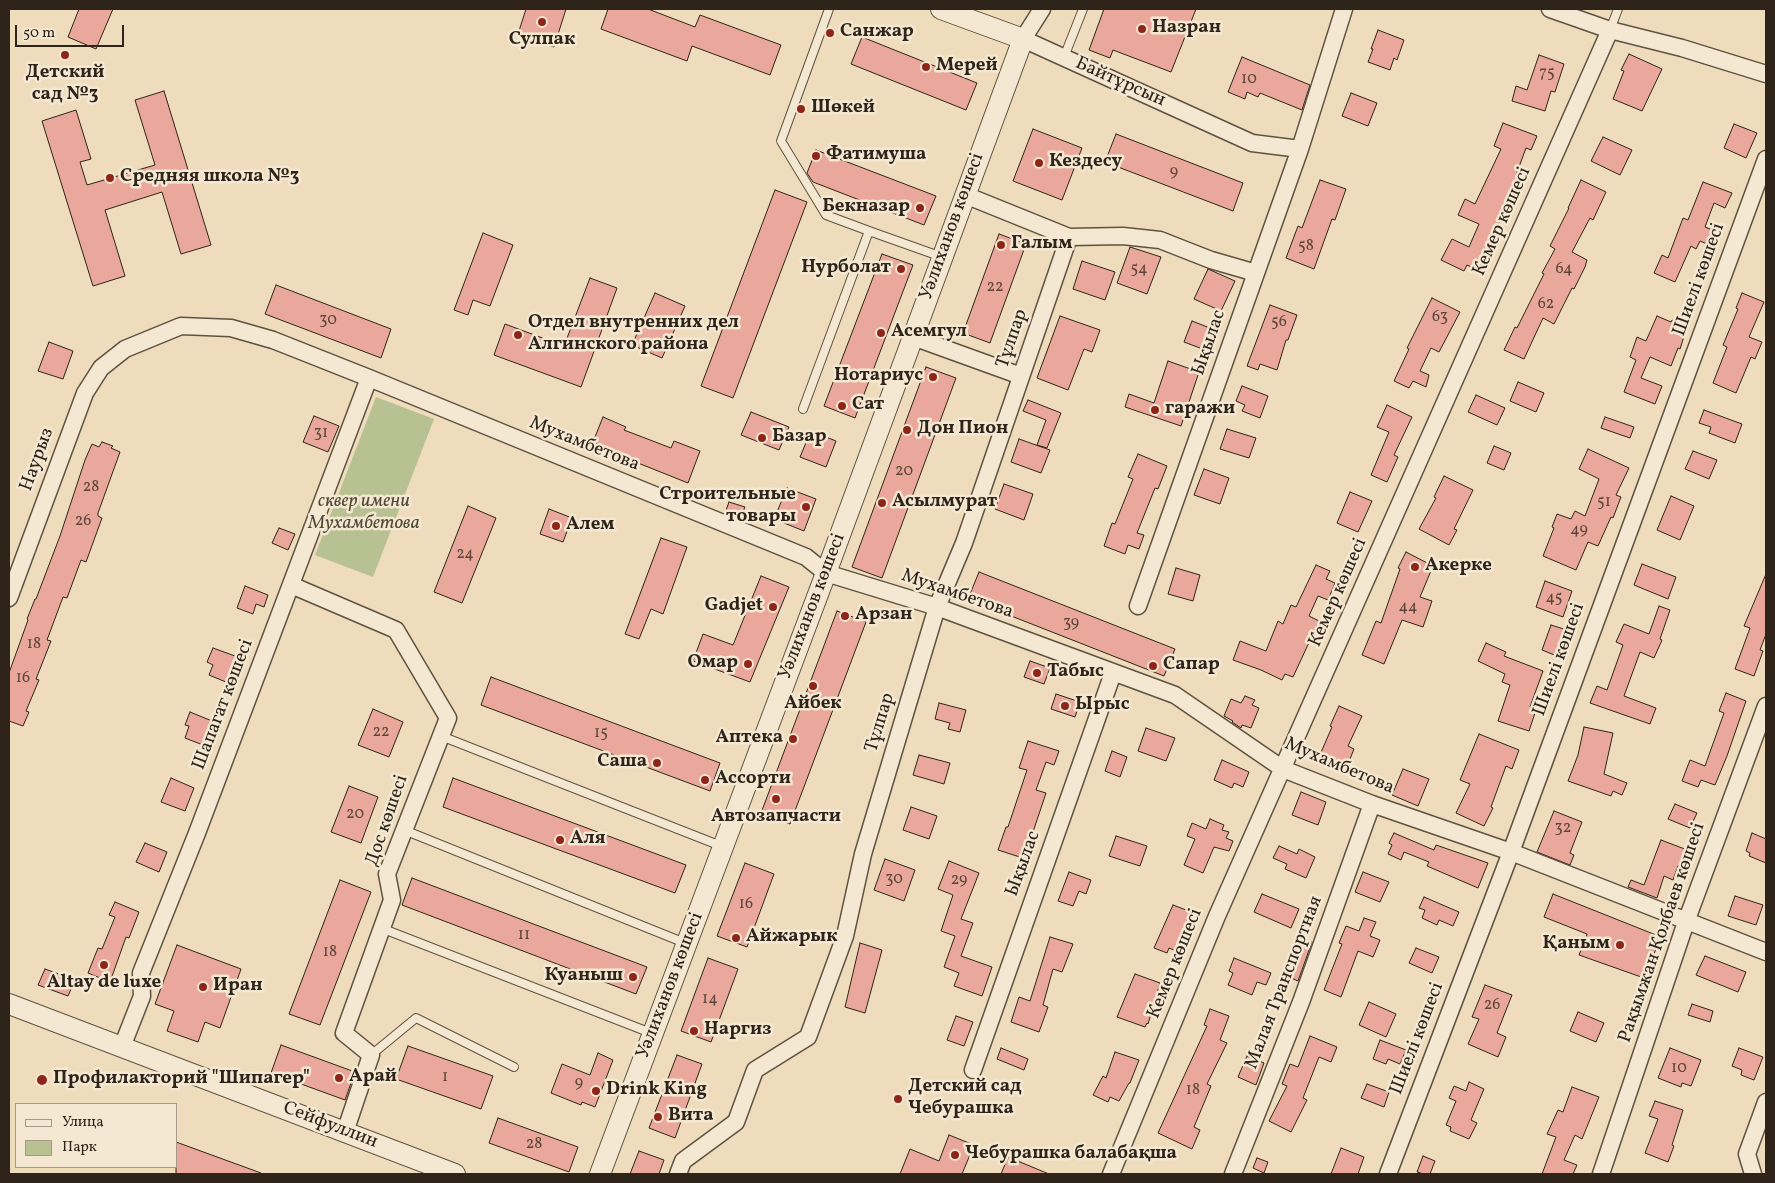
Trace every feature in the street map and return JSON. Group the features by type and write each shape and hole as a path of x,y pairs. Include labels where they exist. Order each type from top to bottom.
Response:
{"street":[{"name":"Байтұрсын","path":"941,9 1023,39 1252,143 1300,149"},
{"path":"1023,39 1032,9"},
{"path":"1023,39 1042,9"},
{"name":"Ықылас","path":"1138,606 1300,149 1344,9"},
{"path":"1550,9 1610,30 1691,51 1766,74"},
{"name":"Кемер көшесі","path":"1110,1174 1217,916 1610,30"},
{"name":"Уәлиханов көшесі","path":"600,1174 826,573 1023,39"},
{"name":"Шиелі көшесі","path":"1388,1174 1511,852 1766,158"},
{"path":"965,195 1069,237 1123,236 1160,240 1211,260 1256,273"},
{"name":"Тұлпар","path":"678,1174 683,1161 736,1122 755,1070 808,1037 845,936 863,854 937,607 964,543 1069,237"},
{"name":"Мухамбетова","path":"125,349 181,326 231,328 273,340 806,557 826,573 937,607 1175,695 1283,769 1372,804 1511,852 1766,952"},
{"path":"913,337 1021,376"},
{"name":"Наурыз","path":"9,598 85,393 101,368 125,349"},
{"name":"Шапагат көшесі","path":"122,1047 142,996 141,973 369,378"},
{"name":"Дос көшесі","path":"291,584 396,630 448,718 387,874 392,900 344,1033 371,1054"},
{"name":"Ықылас","path":"973,1070 1113,673"},
{"name":"Рақымжан Қолбаев көшесі","path":"1601,1174 1686,922 1766,706"},
{"name":"Малая Транспортная","path":"1232,1174 1301,1002 1372,804"},
{"name":"Сейфуллин","path":"9,1004 455,1174"},
{"path":"345,1132 371,1054"},
{"path":"1753,1174 1747,1154 1766,1102"}],"lane":[{"path":"829,9 781,141 826,215 942,257"},
{"path":"1064,57 1083,9"},
{"path":"1610,30 1618,9"},
{"path":"803,409 869,230"},
{"path":"441,736 723,847"},
{"path":"404,830 687,944"},
{"path":"381,928 653,1034"},
{"path":"371,1054 416,1018 514,1067"}],"green space":[{"name":"сквер имени Мухамбетова","path":"376,397 434,419 373,577 315,555"}],"building":[{"path":"79,9 113,9 96,49 68,37"},
{"name":"Сулпак","path":"526,9 566,9 554,47 518,34"},
{"path":"608,9 648,9 695,27 700,15 781,45 770,75 692,46 687,61 601,29"},
{"name":"Назран","path":"1104,9 1196,9 1171,72 1113,50 1110,58 1089,50"},
{"path":"1378,30 1404,40 1397,60 1394,58 1390,70 1368,62"},
{"path":"862,37 977,83 966,110 851,64"},
{"path":"1629,54 1662,69 1642,111 1613,99 1624,71 1621,70"},
{"path":"1539,55 1564,64 1555,92 1551,91 1545,111 1512,101 1516,86 1527,90"},
{"path":"1242,57 1310,85 1302,110 1260,93 1258,97 1247,92 1245,99 1228,92"},
{"path":"164,91 211,245 181,254 162,192 105,210 125,276 93,286 42,121 76,110 91,159 80,162 87,185 155,165 135,100"},
{"path":"1351,93 1377,103 1368,126 1342,116"},
{"path":"1503,123 1537,136 1531,150 1526,148 1516,175 1522,178 1512,199 1510,198 1478,270 1467,265 1464,271 1441,260 1452,239 1469,247 1479,224 1458,215 1465,199 1475,204 1501,149 1494,146"},
{"path":"1734,124 1757,133 1746,158 1724,148"},
{"path":"1033,129 1082,148 1062,200 1013,181"},
{"path":"1116,134 1243,183 1233,211 1105,162"},
{"path":"1603,137 1632,150 1620,175 1591,161"},
{"path":"816,150 936,196 924,225 813,182 807,173"},
{"path":"1320,180 1346,189 1335,220 1332,219 1314,269 1286,258 1298,226 1302,228"},
{"path":"1581,180 1606,192 1593,220 1590,218 1572,252 1587,260 1585,267 1554,324 1543,318 1524,359 1504,350 1544,274 1542,273 1555,249 1550,246"},
{"path":"1703,182 1732,193 1725,208 1714,203 1705,227 1720,233 1714,247 1700,241 1696,249 1691,246 1675,282 1654,273 1662,255 1668,258 1683,218 1688,220"},
{"path":"775,190 807,202 733,398 701,386"},
{"path":"483,233 513,245 490,306 473,300 468,315 454,310"},
{"path":"999,234 1026,244 990,343 963,333"},
{"path":"1130,247 1161,257 1147,294 1117,283"},
{"path":"882,254 913,265 855,418 824,406"},
{"path":"1082,261 1115,272 1105,300 1073,289"},
{"path":"1208,269 1235,281 1221,311 1194,299"},
{"name":"Отдел внутренних дел Алгинского района","path":"590,278 617,288 581,387 494,355 505,324 564,346"},
{"path":"276,285 391,329 381,358 265,314"},
{"path":"655,293 685,306 662,358 632,345"},
{"path":"1742,293 1764,302 1749,337 1762,342 1755,359 1751,357 1736,393 1713,383 1727,347 1723,345 1738,309 1736,308"},
{"path":"1432,298 1460,312 1439,352 1431,348 1420,371 1429,375 1426,387 1413,381 1409,388 1394,381 1409,349 1407,348"},
{"path":"1270,305 1297,315 1288,340 1286,340 1277,370 1260,364 1258,370 1247,366"},
{"path":"1060,316 1100,330 1092,352 1084,349 1068,390 1037,378"},
{"path":"1657,316 1687,327 1680,349 1678,348 1671,366 1650,357 1641,378 1662,386 1655,404 1624,392 1636,360 1630,357 1637,337 1646,341"},
{"path":"1192,321 1215,330 1208,351 1184,342"},
{"path":"49,342 73,351 63,379 38,371"},
{"path":"1168,361 1199,372 1181,426 1125,407 1129,394 1154,403"},
{"path":"926,367 956,378 882,578 852,567"},
{"path":"1518,382 1544,393 1536,412 1510,401"},
{"path":"1242,386 1268,396 1260,418 1242,411 1245,405 1236,401"},
{"path":"1476,395 1505,408 1497,425 1468,412"},
{"path":"1028,400 1061,413 1047,448 1037,445 1046,420 1023,411"},
{"path":"1387,405 1412,417 1394,455 1398,457 1387,482 1371,475 1389,432 1377,427"},
{"path":"1704,410 1742,424 1735,443 1709,433 1711,427 1699,423"},
{"path":"751,412 789,427 779,450 741,435"},
{"path":"314,416 339,426 328,452 303,442"},
{"path":"603,417 626,427 624,430 671,448 674,441 700,451 688,483 623,457 624,455 593,442"},
{"path":"1605,417 1634,427 1630,438 1601,428"},
{"path":"1227,429 1256,438 1249,458 1220,449"},
{"path":"811,431 836,441 826,467 800,457"},
{"path":"1019,439 1050,450 1041,473 1011,462"},
{"path":"102,442 113,446 111,448 120,452 98,513 98,516 102,518 86,562 81,560 67,598 63,597 47,640 51,641 36,679 39,680 26,711 29,712 23,726 9,721 9,673 27,619 60,536 85,460 92,444 99,447"},
{"path":"1494,446 1511,453 1504,470 1487,463"},
{"path":"1588,449 1629,468 1616,495 1621,497 1613,518 1611,517 1598,546 1588,542 1576,570 1543,556 1554,528 1552,527 1557,514 1571,519 1575,511 1585,516 1599,479 1579,469"},
{"path":"1693,451 1717,460 1709,479 1685,469"},
{"path":"1138,454 1167,466 1158,489 1155,488 1137,533 1144,535 1139,549 1128,545 1125,554 1104,546 1112,523 1115,524 1133,479 1128,477"},
{"path":"1204,469 1229,478 1220,504 1194,495"},
{"path":"1444,476 1473,490 1454,529 1457,530 1449,545 1419,529 1436,498 1434,497"},
{"path":"1004,484 1033,494 1024,520 995,509"},
{"path":"787,488 816,499 804,531 774,519"},
{"path":"1350,492 1372,501 1358,532 1337,523"},
{"path":"1671,496 1694,506 1680,540 1657,530"},
{"path":"729,502 745,507 740,519 725,513"},
{"path":"468,506 496,518 462,603 434,592"},
{"name":"Алем","path":"549,509 572,518 563,542 540,534"},
{"path":"279,528 295,534 288,550 272,543"},
{"path":"661,538 687,547 663,614 651,609 639,639 625,634"},
{"path":"1406,552 1433,566 1420,597 1432,601 1423,627 1402,620 1384,664 1362,655 1376,621 1381,623 1400,569 1398,568"},
{"path":"1642,564 1676,577 1668,599 1634,585"},
{"path":"1316,565 1330,571 1326,579 1335,583 1328,600 1318,596 1309,616 1319,621 1293,677 1285,674 1282,680 1233,660 1240,641 1266,651 1278,621 1283,624 1291,605 1296,607"},
{"path":"1176,568 1200,575 1193,601 1168,594"},
{"path":"979,572 1175,649 1164,676 968,599"},
{"path":"1766,574 1766,634 1760,650 1763,651 1754,676 1735,669 1750,628 1744,626"},
{"path":"761,576 789,587 750,682 693,661 703,634 733,645"},
{"path":"1545,581 1572,591 1563,617 1536,607"},
{"path":"245,586 268,595 264,607 256,604 253,614 237,608"},
{"path":"1659,606 1670,610 1660,639 1662,640 1654,658 1640,652 1624,696 1656,708 1650,724 1590,703 1597,686 1607,690 1623,645 1616,642 1624,624 1649,634"},
{"path":"837,611 866,622 790,824 761,813"},
{"path":"1551,625 1567,630 1557,656 1542,650"},
{"path":"1486,643 1506,652 1504,656 1543,671 1530,707 1536,710 1529,731 1498,721 1510,685 1502,682 1505,674 1478,661"},
{"path":"213,648 246,660 238,679 229,676 226,682 209,675 213,665 207,662"},
{"name":"Табыс","path":"1030,661 1050,668 1044,684 1024,677"},
{"path":"491,677 720,763 710,791 481,705"},
{"path":"1726,693 1746,701 1715,785 1701,780 1698,787 1682,781 1690,760 1705,766 1724,713 1719,711"},
{"name":"Ырыс","path":"1056,694 1080,702 1075,717 1051,709"},
{"path":"1245,696 1255,700 1252,705 1259,708 1251,728 1242,725 1241,728 1224,716 1231,699 1241,703"},
{"path":"939,703 966,710 960,732 948,729 950,723 935,719"},
{"path":"1339,706 1362,716 1348,746 1354,749 1346,769 1319,757"},
{"path":"373,709 403,722 389,757 358,745"},
{"path":"190,712 212,721 203,745 185,738 189,726 185,725"},
{"path":"1584,727 1613,733 1604,774 1627,783 1622,795 1613,791 1611,796 1568,781 1578,755"},
{"path":"1146,728 1175,738 1166,761 1138,751"},
{"path":"1479,734 1519,750 1512,769 1506,766 1491,807 1493,808 1484,826 1456,813 1470,784 1460,780"},
{"path":"1028,741 1059,751 1054,765 1046,762 1036,790 1046,793 1026,859 998,850 1006,827 1008,827 1027,770 1019,768"},
{"path":"1112,751 1127,757 1120,777 1105,771"},
{"path":"919,755 950,763 944,784 913,775"},
{"path":"1222,760 1249,772 1243,787 1234,783 1232,788 1214,780"},
{"path":"1403,769 1429,779 1418,806 1392,795"},
{"path":"171,778 194,788 185,811 161,802"},
{"path":"453,778 686,865 675,893 443,807"},
{"path":"349,786 378,797 361,843 331,832"},
{"path":"1301,792 1326,802 1318,825 1292,815"},
{"path":"1675,804 1697,813 1690,828 1668,819"},
{"path":"911,807 937,816 929,839 903,830"},
{"path":"1554,811 1582,822 1570,853 1574,855 1570,865 1537,852"},
{"path":"1210,819 1224,825 1222,830 1229,832 1226,838 1233,841 1229,851 1214,847 1203,873 1184,865 1195,839 1187,836 1192,823 1206,829"},
{"path":"1394,833 1434,850 1436,845 1488,863 1478,888 1427,866 1429,862 1404,852 1401,860 1388,854 1392,845 1389,843"},
{"path":"1752,833 1766,839 1766,863 1749,856 1750,853 1746,851"},
{"path":"1116,836 1147,846 1140,866 1109,856"},
{"path":"1661,840 1690,851 1684,868 1678,866 1673,880 1664,876 1657,898 1628,887 1631,880 1644,885"},
{"path":"145,843 167,852 159,872 136,862"},
{"path":"1279,846 1297,854 1299,849 1315,857 1306,878 1285,869 1287,864 1273,858"},
{"path":"885,859 915,870 904,901 874,890"},
{"path":"949,861 979,873 961,919 973,923 961,956 992,967 982,996 954,986 959,973 944,967 955,936 941,931 953,895 938,889"},
{"path":"745,863 774,874 747,947 717,936"},
{"path":"1069,872 1091,880 1086,894 1079,891 1073,906 1058,901"},
{"path":"1363,872 1389,882 1380,902 1355,892"},
{"path":"412,878 647,967 636,994 402,905"},
{"path":"340,880 371,892 320,1025 289,1014"},
{"path":"1262,894 1299,909 1291,928 1254,912"},
{"name":"Қаным","path":"1553,894 1661,937 1644,978 1579,955 1587,934 1544,917"},
{"path":"1735,896 1763,905 1756,925 1728,916"},
{"path":"1424,897 1459,912 1453,926 1439,920 1437,925 1422,918 1425,910 1419,908"},
{"path":"115,902 139,912 129,938 126,937 110,982 88,973 98,948 102,949 115,917 109,915"},
{"path":"1173,905 1194,913 1179,952 1169,948 1167,953 1154,948"},
{"path":"1364,918 1376,922 1370,936 1380,940 1373,957 1358,951 1341,997 1324,990 1342,944 1339,943 1346,926 1359,931"},
{"path":"1050,937 1073,944 1062,972 1053,969 1043,1005 1048,1007 1039,1032 1011,1022 1019,997 1030,1001"},
{"path":"1298,937 1312,942 1298,981 1289,977 1299,951 1293,948"},
{"path":"860,943 882,950 865,1013 845,1007"},
{"path":"177,945 241,969 220,1028 205,1022 198,1042 167,1031 174,1011 155,1004"},
{"path":"1416,948 1439,957 1432,973 1409,963"},
{"path":"1705,956 1746,972 1738,992 1696,975"},
{"path":"708,958 738,969 711,1042 681,1031"},
{"path":"1234,958 1271,973 1266,985 1257,982 1252,995 1228,985 1233,973 1229,971"},
{"path":"45,969 75,980 68,996 38,985"},
{"path":"1135,974 1160,983 1148,1024 1145,1027 1117,1017"},
{"path":"1485,985 1512,995 1497,1033 1506,1037 1498,1057 1468,1044 1479,1019 1472,1017"},
{"path":"1369,1002 1396,1014 1386,1037 1359,1025"},
{"path":"1692,1004 1713,1011 1710,1022 1688,1015"},
{"path":"1210,1009 1229,1016 1220,1040 1227,1043 1207,1084 1211,1086 1194,1127 1200,1130 1192,1149 1158,1133 1207,1026 1204,1025"},
{"path":"1578,1012 1604,1023 1596,1042 1570,1031"},
{"path":"956,1016 973,1022 964,1046 947,1040"},
{"path":"1310,1036 1337,1047 1331,1062 1319,1057 1303,1098 1307,1100 1291,1132 1269,1121 1287,1086 1282,1084 1290,1064 1298,1067"},
{"path":"1380,1040 1406,1050 1400,1064 1388,1059 1386,1064 1373,1059"},
{"path":"281,1045 355,1072 345,1100 271,1073"},
{"path":"408,1046 493,1076 481,1109 396,1079"},
{"path":"1001,1048 1028,1059 1024,1070 997,1059"},
{"path":"1670,1048 1701,1060 1691,1086 1682,1083 1681,1087 1658,1078"},
{"path":"1739,1048 1763,1057 1754,1080 1741,1075 1742,1070 1732,1066"},
{"path":"1115,1052 1139,1060 1130,1083 1119,1101 1110,1097 1108,1102 1093,1095 1103,1076 1106,1078"},
{"path":"598,1053 613,1060 595,1107 582,1102 581,1105 551,1093 562,1064 590,1075"},
{"path":"677,1055 702,1064 675,1138 649,1128"},
{"path":"1247,1056 1264,1063 1256,1085 1238,1077"},
{"path":"1469,1082 1484,1089 1471,1120 1477,1123 1469,1139 1450,1131 1451,1127 1446,1125 1456,1101 1449,1098 1454,1086 1466,1091"},
{"path":"1367,1084 1389,1092 1384,1107 1361,1098"},
{"path":"1572,1087 1599,1097 1582,1139 1575,1135 1564,1160 1577,1165 1573,1174 1542,1174 1556,1137 1547,1134 1558,1110 1563,1112"},
{"path":"1655,1101 1683,1110 1668,1162 1645,1153 1658,1119 1649,1116"},
{"path":"498,1118 578,1147 569,1172 489,1143"},
{"name":"Чебурашка балабақша","path":"949,1135 974,1145 962,1174 900,1174 910,1149 939,1161"},
{"path":"178,1143 261,1173 260,1174 176,1174 176,1168 178,1168"},
{"path":"1341,1148 1364,1157 1358,1174 1331,1174"},
{"path":"639,1151 664,1160 659,1174 630,1174"},
{"path":"1423,1156 1435,1161 1430,1174 1417,1172"},
{"name":"Чебурашка балабақша","path":"1008,1157 1049,1174 1001,1174"},
{"path":"1257,1158 1268,1162 1264,1173 1253,1168"}],"place":[{"name":"Сулпак","path":"542,22"},
{"name":"Назран","path":"1142,29"},
{"name":"Санжар","path":"830,33"},
{"name":"Детский сад №3","path":"65,55"},
{"name":"Мерей","path":"926,67"},
{"name":"Шөкей","path":"801,109"},
{"name":"Фатимуша","path":"816,156"},
{"name":"Кездесу","path":"1039,163"},
{"name":"Средняя школа №3","path":"110,178"},
{"name":"Бекназар","path":"920,208"},
{"name":"Галым","path":"1001,245"},
{"name":"Нурболат","path":"901,269"},
{"name":"Асемгул","path":"881,333"},
{"name":"Отдел внутренних дел Алгинского района","path":"518,335"},
{"name":"Нотариус","path":"933,377"},
{"name":"Сат","path":"842,406"},
{"name":"гаражи","path":"1155,410"},
{"name":"Дон Пион","path":"907,430"},
{"name":"Базар","path":"762,438"},
{"name":"Асылмурат","path":"882,503"},
{"name":"Строительные товары","path":"806,507"},
{"name":"Алем","path":"556,526"},
{"name":"Акерке","path":"1415,567"},
{"name":"Gadjet","path":"773,607"},
{"name":"Арзан","path":"845,616"},
{"name":"Омар","path":"748,664"},
{"name":"Сапар","path":"1153,666"},
{"name":"Табыс","path":"1037,673"},
{"name":"Айбек","path":"813,686"},
{"name":"Ырыс","path":"1065,706"},
{"name":"Аптека","path":"793,739"},
{"name":"Саша","path":"657,763"},
{"name":"Ассорти","path":"705,780"},
{"name":"Автозапчасти","path":"776,799"},
{"name":"Аля","path":"560,840"},
{"name":"Айжарык","path":"736,938"},
{"name":"Қаным","path":"1620,945"},
{"name":"Altay de luxe","path":"104,965"},
{"name":"Куаныш","path":"633,977"},
{"name":"Иран","path":"203,987"},
{"name":"Наргиз","path":"694,1031"},
{"name":"Арай","path":"339,1078"},
{"name":"Профилакторий \"Шипагер\"","path":"42,1080"},
{"name":"Drink King","path":"596,1091"},
{"name":"Детский сад Чебурашка","path":"898,1099"},
{"name":"Вита","path":"658,1117"},
{"name":"Чебурашка балабақша","path":"955,1155"}]}
